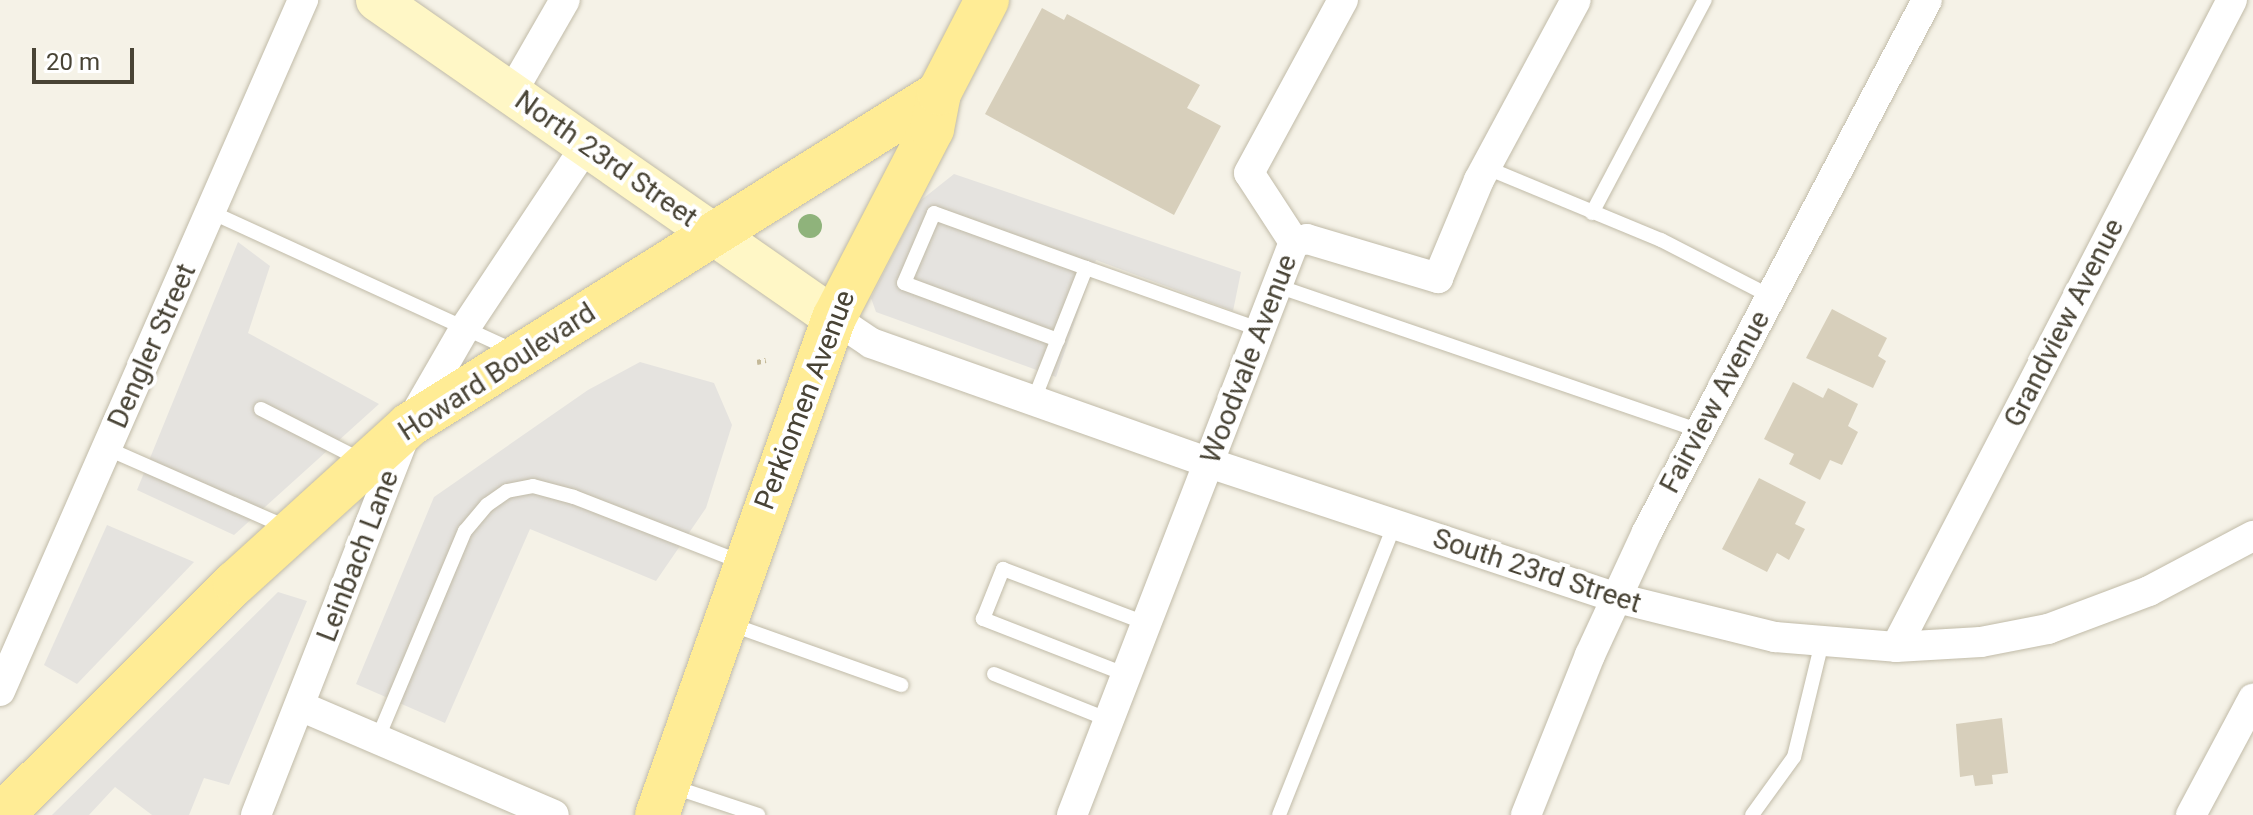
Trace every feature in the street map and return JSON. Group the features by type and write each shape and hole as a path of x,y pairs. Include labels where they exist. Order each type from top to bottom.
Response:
{"main road":[{"name":"North 23rd Street","path":"377,0 834,318"},
{"name":"Perkiomen Avenue","path":"662,800 722,621 834,318 932,129 939,93 987,0"},
{"name":"Howard Boulevard","path":"2,815 292,530 409,425 939,93"}],"street":[{"name":"Dengler Street","path":"0,691 303,0"},
{"path":"512,92 565,0"},
{"path":"1294,242 1249,173 1343,0"},
{"name":"Woodvale Avenue","path":"1072,815 1294,242 1307,239 1438,278 1487,168 1576,0"},
{"name":"Grandview Avenue","path":"1896,647 2232,0"},
{"name":"Fairview Avenue","path":"1526,815 1617,598 1916,4"},
{"name":"Leinbach Lane","path":"256,815 409,425 465,328 586,146"},
{"name":"South 23rd Street","path":"834,318 871,343 1209,463 1617,598 1759,634 1896,647 1981,642 2048,629 2149,591 2253,536"},
{"path":"2191,815 2253,699"},
{"path":"300,706 554,815"}],"lane":[{"path":"1592,213 1705,0"},
{"path":"1487,168 1661,240 1770,296"},
{"path":"211,212 520,353"},
{"path":"1058,340 904,283 934,213 1261,330"},
{"path":"1033,402 1086,268"},
{"path":"1277,286 1700,431"},
{"path":"261,409 367,463"},
{"path":"106,448 292,530"},
{"path":"377,740 465,531 487,505 507,491 533,486 574,497 743,563"},
{"path":"1279,815 1394,526"},
{"path":"1127,675 983,619 1003,569 1148,624"},
{"path":"722,621 901,685"},
{"path":"1752,815 1794,757 1822,642"},
{"path":"994,674 1109,720"},
{"path":"662,800 758,815"}],"path":[{"path":"757,362 766,360"}],"shaded area":[{"path":"954,174 1241,272 1233,311 1096,260 1056,377 876,312 871,298 920,201"},
{"path":"238,242 270,266 248,333 379,404 234,535 137,490"},
{"path":"640,362 714,383 732,425 706,508 656,581 530,529 445,723 356,684 434,497 588,390"},
{"path":"107,525 194,562 77,684 44,665"},
{"path":"278,592 307,601 229,785 204,778 189,815 152,815 115,787 89,815 52,815"}],"building":[{"path":"1042,8 1064,20 1067,14 1200,85 1187,108 1221,126 1174,215 985,114"},
{"path":"1832,309 1887,338 1878,356 1886,361 1873,388 1806,358"},
{"path":"1793,382 1823,398 1828,388 1858,404 1848,426 1858,432 1842,465 1830,460 1820,480 1789,464 1794,454 1764,439"},
{"path":"1759,478 1806,502 1795,524 1805,529 1789,560 1777,553 1767,572 1722,549"},
{"path":"2002,718 2008,773 1992,775 1993,784 1975,786 1973,775 1960,777 1956,724"}]}
